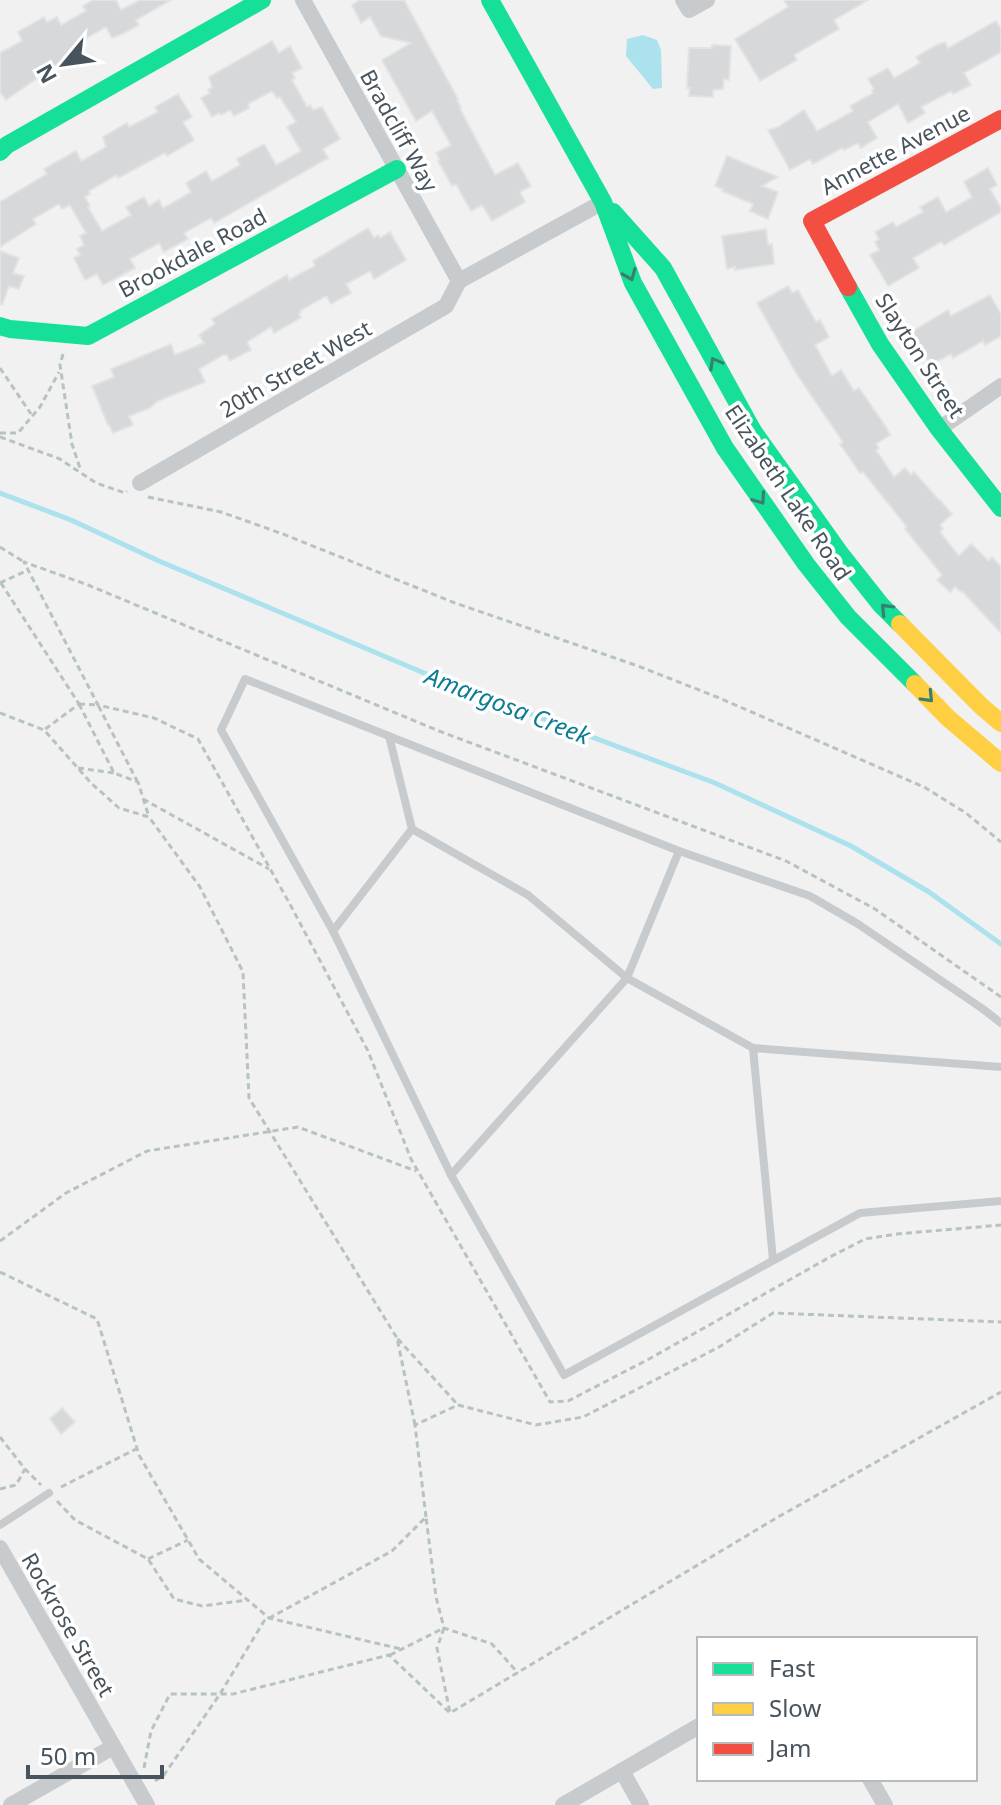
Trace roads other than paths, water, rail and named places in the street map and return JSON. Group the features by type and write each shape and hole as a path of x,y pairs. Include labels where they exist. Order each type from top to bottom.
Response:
{"main road":[{"path":"0,152 7,145 262,0"},
{"name":"Elizabeth Lake Road","path":"490,0 603,202 633,283 725,448 806,564 848,617 948,718 1001,763"},
{"name":"Annette Avenue","path":"812,221 1001,119"},
{"name":"Brookdale Road","path":"0,326 88,336 397,169"},
{"name":"Elizabeth Lake Road","path":"603,202 663,268 753,431 839,552 881,605 1001,723"},
{"name":"Slayton Street","path":"812,221 880,344 939,429 1001,508"}],"street":[{"name":"Bradcliff Way","path":"303,0 459,281"},
{"path":"686,5 707,0"},
{"path":"459,281 603,202"},
{"name":"20th Street West","path":"140,483 446,306 459,281"},
{"path":"939,429 1001,386"},
{"name":"Rockrose Street","path":"0,1548 143,1798"},
{"path":"563,1805 697,1727"},
{"path":"11,1805 113,1747"},
{"path":"622,1771 641,1805"},
{"path":"871,1781 885,1805"}],"lane":[{"path":"1001,1023 858,924 810,896 679,851 245,679 221,730 333,931 451,1175 564,1375 860,1213 1001,1201"},
{"path":"389,736 412,829 528,895 627,978 753,1048 1001,1067"},
{"path":"333,931 412,829"},
{"path":"451,1175 627,978 679,851"},
{"path":"753,1048 773,1260"},
{"path":"0,1525 49,1493"}],"water":[{"path":"643,35 657,40 661,50 662,88 653,89 626,56 627,39"}],"waterway":[{"name":"Amargosa Creek","path":"0,493 71,520 159,561 450,684 715,783 851,846 929,892 1001,944"}]}
